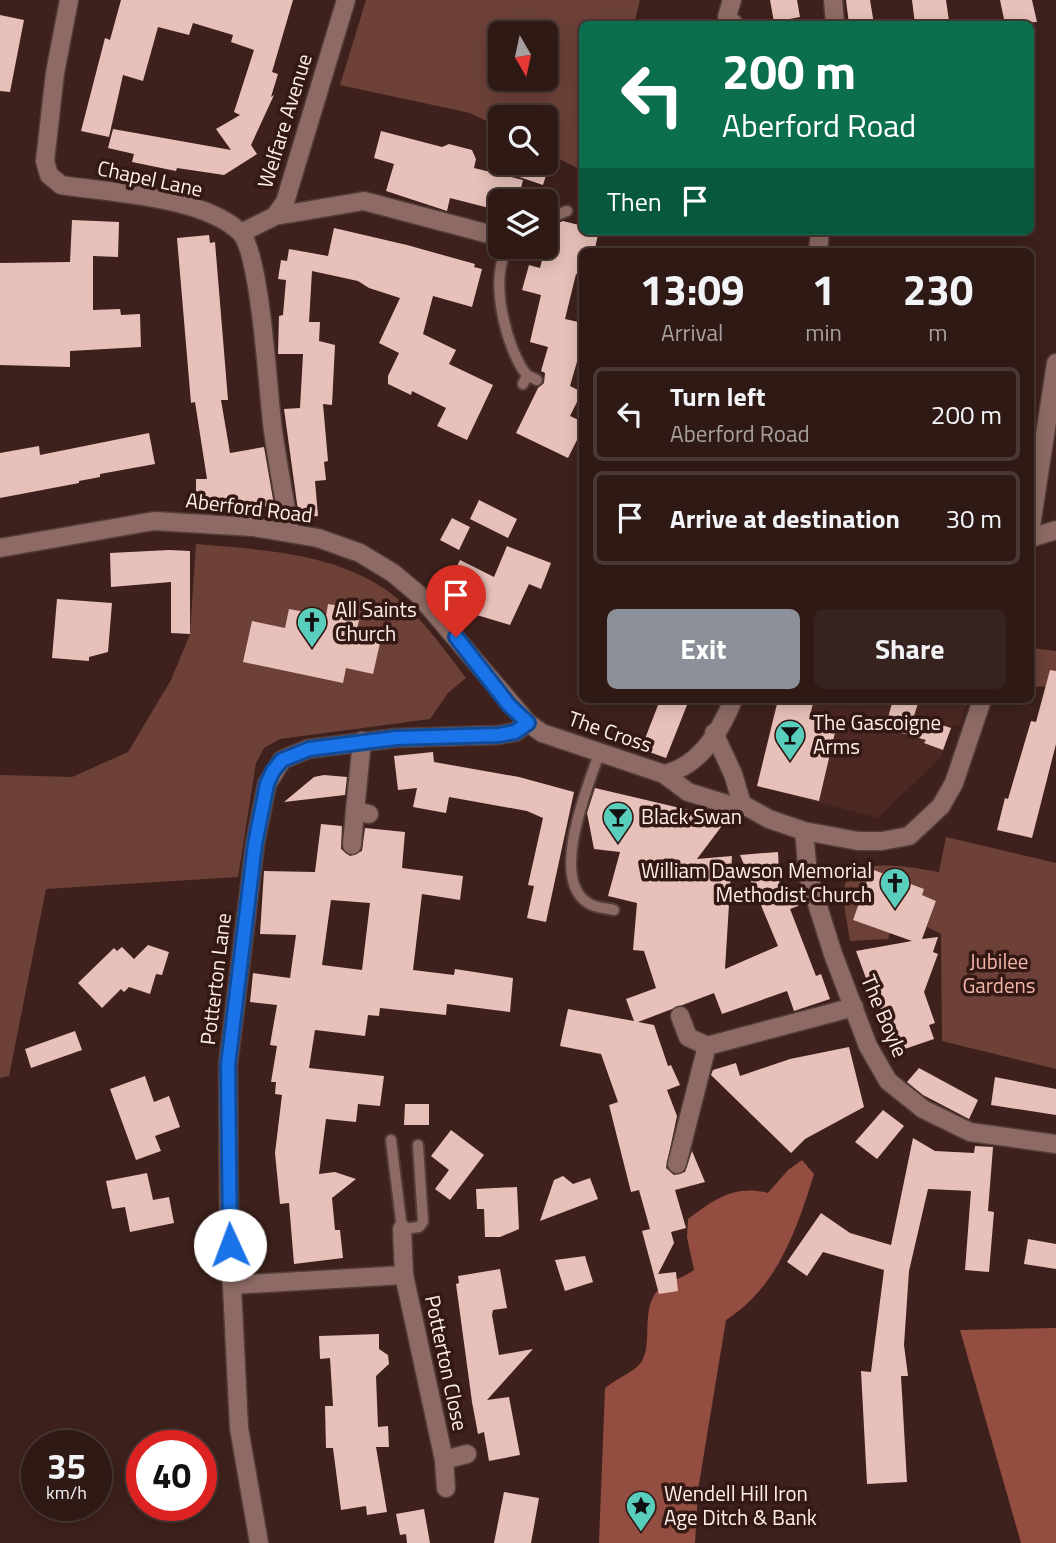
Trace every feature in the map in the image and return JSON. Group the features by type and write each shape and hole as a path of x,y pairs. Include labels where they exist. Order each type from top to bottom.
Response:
{"street":[{"name":"Chapel Lane","path":"69,0 52,99 45,161 49,175 61,185 190,207 219,218 241,233"},
{"name":"Welfare Avenue","path":"241,233 275,216 285,202 346,0"},
{"path":"731,21 727,17 732,0"},
{"path":"833,0 835,21"},
{"path":"275,216 364,201 488,234"},
{"path":"241,233 249,248 258,301 273,430 290,532"},
{"path":"1034,506 1056,363"},
{"name":"Aberford Road","path":"0,548 154,521 290,532 360,553 393,573 444,621 509,705 535,728"},
{"path":"1034,537 1056,530"},
{"path":"731,703 714,733 733,774 742,804"},
{"name":"The Cross","path":"535,728 599,754 664,774 688,792 730,805 742,804 769,819 804,831 858,841 882,841 909,836 941,806 969,746 981,703"},
{"name":"Potterton Lane","path":"258,1543 239,1428 232,1285 228,1065 255,844 267,784 282,760 295,753 362,741 499,735 535,728"},
{"name":"The Cross","path":"664,774 680,771 694,762 714,733"},
{"path":"352,845 362,813 362,741"},
{"name":"The Boyle","path":"804,831 805,861 811,888 869,1046 888,1081 923,1109 970,1132 1056,1144"},
{"path":"680,1016 688,1037 707,1046 854,1007"},
{"path":"677,1164 707,1046"},
{"name":"Potterton Close","path":"402,1230 404,1275 443,1460 446,1488"},
{"name":"Potterton Close","path":"232,1285 404,1275"},
{"name":"Potterton Close","path":"443,1460 467,1454"}],"lane":[{"path":"558,214 567,211"},
{"path":"504,259 498,292 518,364 529,380"},
{"path":"599,754 579,814 571,869 582,897 589,904 614,910"},
{"path":"391,1140 402,1230 419,1227 423,1222 418,1145"}],"shaded area":[{"path":"775,703 967,703 960,726 953,724 941,757 878,818 757,786"},
{"path":"802,1160 814,1174 783,1256 759,1291 744,1307 726,1320 698,1490 695,1543 599,1543 605,1388 633,1370 643,1360 649,1309 657,1291 694,1270 687,1237 688,1219 725,1195 745,1191 768,1193 788,1170"},
{"path":"1056,1328 1056,1543 1021,1543 960,1330"}],"green space":[{"path":"366,0 640,0 635,21 579,21 579,169 558,158 558,105 488,105 488,122 470,113 340,85"},
{"path":"196,544 306,557 358,574 382,587 413,612 466,678 448,693 430,719 280,739 264,748 256,763 238,877 46,889 9,1076 0,1078 0,775 72,777 128,752 171,680 190,634"},
{"path":"1034,648 1056,651 1056,686 1034,687"},
{"name":"Jubilee Gardens","path":"946,837 1056,863 1056,1069 942,1041 941,934 927,927 936,901 922,895 924,889 871,870 853,920 890,933 888,939 850,941 844,898 847,879 855,871 868,867 898,866 939,872"}],"building":[{"path":"121,0 293,0 272,72 278,74 271,97 274,95 251,145 257,154 224,175 177,168 176,171 132,162 134,154 108,148 113,129 231,150 216,129 240,115 234,112 254,50 231,42 233,35 193,23 189,35 158,27 143,81 123,75 109,137 81,131 105,38 110,40"},
{"path":"770,0 797,0 800,17 774,21"},
{"path":"846,0 870,0 874,21 849,21"},
{"path":"912,0 946,0 949,21 915,21"},
{"path":"1000,0 1032,0 1037,22 1004,21"},
{"path":"0,15 24,20 10,92 0,91"},
{"path":"381,131 442,147 449,144 472,150 476,159 474,168 488,171 488,175 523,180 521,189 488,189 488,208 450,198 447,211 386,191 394,164 374,158"},
{"path":"514,175 546,175 543,185"},
{"path":"72,220 119,222 118,257 93,256 93,310 120,309 121,315 140,314 141,347 70,351 70,367 0,365 0,263 70,262"},
{"path":"563,221 579,225 579,235 598,235 595,248 579,248 579,275 576,274 565,319 579,322 579,355 570,386 579,390 579,398 570,416 579,420 579,436 568,458 516,433 538,388 544,383 545,373 541,371 548,347 530,342 541,295 522,290 529,265 540,268 542,259 558,259 558,223"},
{"path":"334,228 407,245 475,264 474,267 482,269 472,307 433,296 423,334 456,350 449,364 493,385 467,440 437,426 446,408 412,391 411,395 388,384 388,376 399,353 379,343 400,298 369,288 358,281 312,271 309,322 320,322 319,341 335,345 332,405 323,404 328,461 324,462 326,480 315,481 318,516 299,518 284,409 300,408 303,354 278,354 279,316 283,315 286,280 278,279 281,260 287,261 289,249 328,256"},
{"path":"209,235 210,243 215,242 228,400 221,400 230,453 264,447 274,505 238,511 196,511 196,479 207,479 195,402 191,403 177,238"},
{"path":"149,433 155,464 100,474 100,477 79,483 0,498 0,453 39,446 40,455"},
{"path":"479,500 517,519 508,538 470,519"},
{"path":"452,518 470,527 459,550 440,540"},
{"path":"507,546 551,563 541,589 529,584 510,625 470,613 441,598 460,560 494,577"},
{"path":"190,551 190,634 171,633 171,582 111,587 110,553"},
{"path":"57,599 112,603 108,652 89,657 89,661 52,658"},
{"name":"All Saints Church","path":"328,604 347,607 345,617 359,620 355,638 380,643 373,674 346,668 343,683 243,662 252,621 285,628 289,609 326,616"},
{"path":"1050,670 1056,671 1056,744 1032,838 997,830 1031,721 1036,722"},
{"path":"659,703 688,703 666,758 641,749"},
{"name":"The Gascoigne Arms","path":"777,703 813,703 809,719 837,724 819,801 757,786"},
{"path":"892,703 918,703 914,716 951,728 943,750 924,743 926,740 885,728"},
{"path":"433,752 434,762 519,777 574,792 546,922 527,918 534,886 528,885 543,818 527,811 449,797 446,813 413,807 417,788 398,790 394,756"},
{"path":"314,777 347,777 345,795 284,802"},
{"path":"595,788 727,819 697,859 732,856 725,969 778,946 740,855 778,852 780,892 790,888 798,906 790,909 816,976 821,974 830,999 794,1011 787,991 722,1014 714,993 638,1022 654,1025 668,1066 671,1065 680,1085 667,1090 677,1116 666,1168 674,1175 685,1172 692,1151 705,1182 675,1190 686,1228 671,1232 674,1243 658,1274 676,1272 678,1291 659,1294 642,1231 650,1229 639,1190 631,1192 609,1105 618,1102 601,1054 560,1046 568,1009 634,1021 626,999 656,988 644,951 633,950 637,903 608,896 620,852 594,849 587,813"},
{"path":"321,824 342,826 341,849 350,856 362,851 365,828 405,832 402,868 463,876 460,900 422,894 413,970 454,975 455,969 513,978 510,1012 447,1004 446,1015 380,1008 379,1016 368,1015 365,1036 315,1030 309,1068 384,1076 380,1106 358,1104 356,1122 326,1119 319,1174 335,1172 356,1179 332,1198 335,1230 340,1230 343,1258 294,1264 289,1203 280,1204 275,1153 282,1095 275,1094 276,1082 271,1082 277,1046 270,1045 277,1005 250,1002 253,973 290,978 296,935 260,934 264,871 315,872","holes":["331,900 370,903 362,970 322,965"]},
{"path":"871,869 924,889 922,895 936,901 922,939 938,937 933,952 938,954 924,992 935,1023 929,1025 934,1039 893,1053 872,980 867,981 856,951 912,941 853,920"},
{"path":"148,945 169,952 162,975 156,974 150,994 129,987 124,992 121,989 102,1008 78,983 114,948 117,951 122,947 134,959"},
{"path":"75,1031 82,1050 31,1068 25,1049"},
{"path":"849,1047 864,1107 805,1139 791,1153 711,1075 713,1070 736,1063 740,1076 790,1059"},
{"path":"919,1068 978,1100 969,1119 923,1095 907,1082"},
{"path":"145,1076 154,1102 169,1096 180,1127 155,1136 161,1151 136,1160 110,1089"},
{"path":"995,1077 1056,1089 1056,1115 991,1105"},
{"path":"405,1104 429,1104 429,1125 404,1125"},
{"path":"883,1110 904,1126 877,1159 855,1142"},
{"path":"451,1130 484,1155 450,1200 435,1189 449,1170 431,1156"},
{"path":"913,1138 935,1151 974,1153 975,1146 993,1147 988,1211 994,1212 989,1272 965,1270 971,1191 928,1189 909,1271 904,1345 908,1376 901,1376 907,1482 867,1484 861,1371 871,1372 884,1270 823,1252 807,1276 787,1262 821,1213 850,1233 891,1245"},
{"path":"147,1173 153,1200 169,1197 174,1223 130,1232 125,1207 112,1209 106,1181"},
{"path":"563,1176 573,1184 590,1178 598,1199 540,1221 554,1180"},
{"path":"517,1187 519,1229 500,1237 485,1237 484,1209 477,1209 476,1189"},
{"path":"1028,1239 1056,1244 1056,1269 1024,1264"},
{"path":"585,1256 593,1282 565,1291 555,1260"},
{"path":"500,1269 507,1308 493,1310 492,1315 499,1355 533,1349 487,1400 509,1397 520,1455 489,1461 484,1432 478,1434 472,1402 456,1284 459,1283 458,1276"},
{"path":"379,1334 379,1349 388,1355 389,1364 376,1376 378,1427 388,1426 389,1447 376,1447 387,1512 367,1515 366,1506 341,1510 333,1448 326,1448 325,1406 333,1406 330,1358 320,1359 319,1336"},
{"path":"504,1492 539,1498 531,1543 494,1543"},
{"path":"424,1509 430,1543 407,1543 406,1534 400,1535 396,1514"}],"place":[{"name":"All Saints Church","path":"312,649"},
{"name":"The Gascoigne Arms","path":"790,762"},
{"name":"Black Swan","path":"618,844"},
{"name":"William Dawson Memorial Methodist Church","path":"895,910"},
{"name":"Wendell Hill Iron Age Ditch & Bank","path":"641,1533"}],"route":[{"path":"230,1245 228,1065 255,844 267,784 282,760 309,749 396,738 499,735 515,732 528,723 509,705 456,637"}]}
